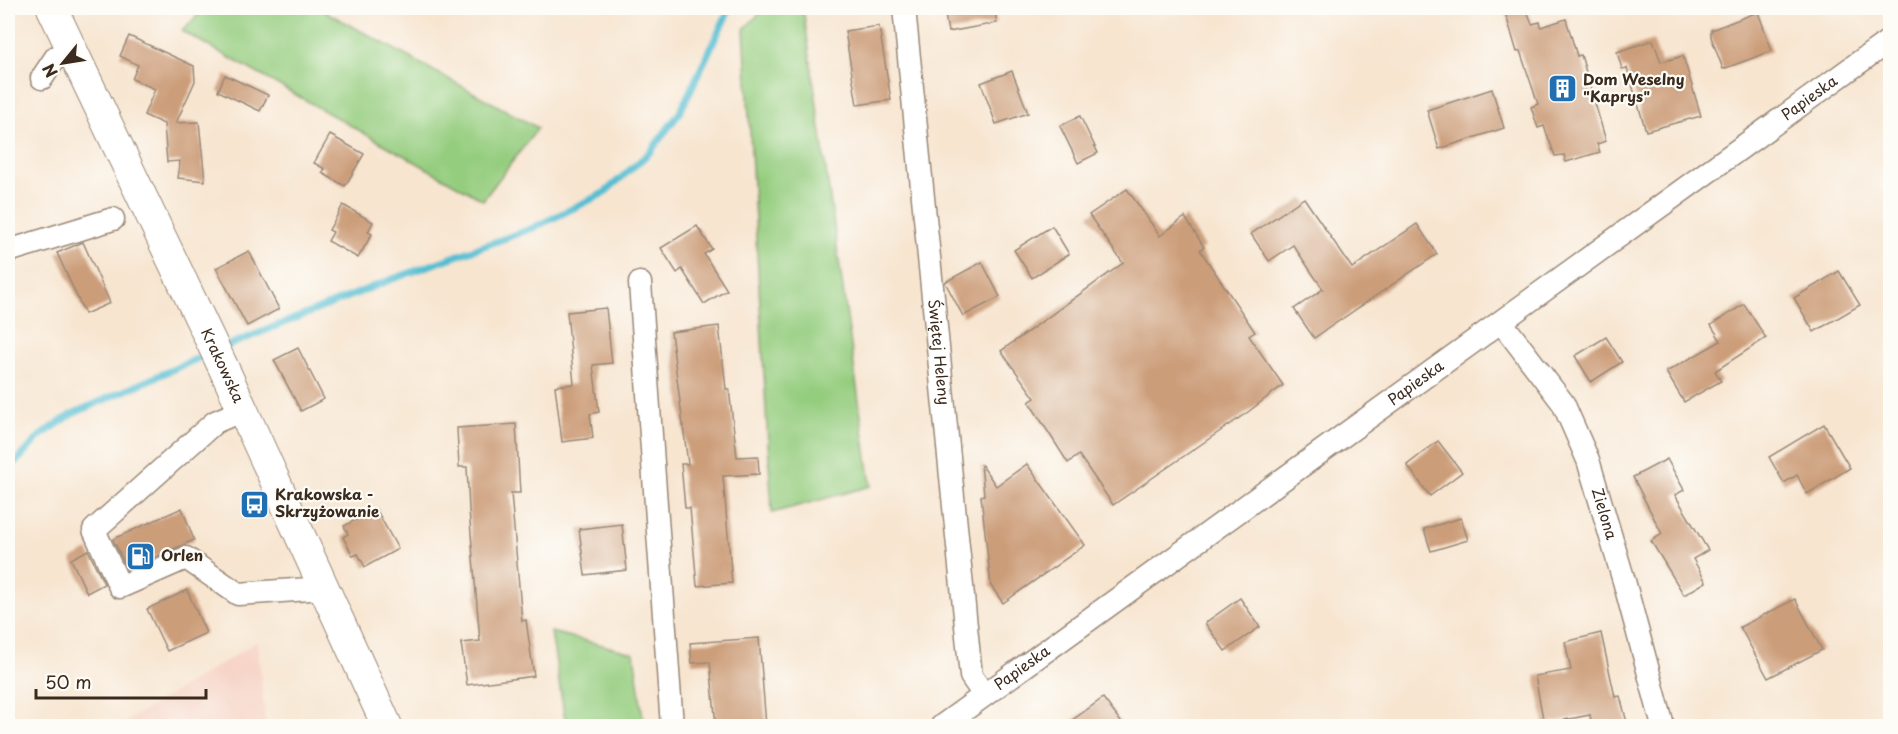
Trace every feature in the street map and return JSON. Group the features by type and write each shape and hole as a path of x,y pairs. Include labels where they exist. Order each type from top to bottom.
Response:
{"main road":[{"name":"Krakowska","path":"52,8 225,371 387,726"}],"street":[{"name":"Świętej Heleny","path":"904,8 971,676 984,695"},
{"name":"Papieska","path":"942,726 1502,323 1890,40"},
{"path":"42,78 56,57"},
{"path":"8,251 113,219"},
{"path":"640,283 672,726"},
{"name":"Zielona","path":"1502,323 1563,403 1588,460 1624,580 1663,726"},
{"path":"243,410 215,422 94,530 120,587 186,558 238,594 324,588"}],"shaded area":[{"path":"257,642 266,726 119,726"}],"green space":[{"path":"205,8 319,8 538,128 483,200 182,31"},
{"path":"765,8 803,8 871,486 772,513 744,29"},
{"path":"551,632 634,653 644,726 566,726"}],"building":[{"path":"944,8 994,8 997,23 948,32"},
{"name":"Dom Weselny \"Kaprys\"","path":"1526,8 1532,24 1540,22 1541,27 1566,19 1577,56 1581,55 1606,141 1597,144 1600,152 1566,162 1564,155 1555,156 1544,126 1538,128 1531,107 1538,104 1520,51 1517,52 1505,12"},
{"path":"1758,12 1772,51 1723,69 1711,37 1711,30"},
{"path":"879,26 891,100 857,105 845,31"},
{"path":"129,36 194,66 195,81 176,123 199,122 205,181 178,178 180,161 167,162 164,124 144,115 155,89 132,79 138,65 120,56"},
{"path":"1653,40 1661,62 1683,56 1701,116 1646,131 1627,68 1622,69 1617,52"},
{"path":"1012,71 1028,113 996,124 981,83"},
{"path":"225,75 268,95 260,111 218,91"},
{"path":"1492,89 1504,128 1439,149 1427,110"},
{"path":"1080,116 1098,153 1078,163 1060,126"},
{"path":"330,135 364,154 345,186 322,173 325,169 314,163"},
{"path":"1127,189 1160,236 1185,217 1204,247 1200,250 1255,332 1249,336 1283,385 1248,412 1113,505 1079,455 1068,463 1029,402 1035,398 1001,351 1123,263 1089,215"},
{"path":"1304,198 1352,268 1417,224 1437,254 1314,338 1294,309 1323,289 1293,245 1269,261 1251,234"},
{"path":"343,205 373,222 368,232 372,234 358,258 328,241 333,232 329,230"},
{"path":"697,226 712,249 704,254 727,290 704,304 682,269 677,273 661,248"},
{"path":"1052,226 1069,254 1032,278 1014,250"},
{"path":"83,242 110,303 85,314 57,253"},
{"path":"249,251 279,309 247,326 216,268"},
{"path":"982,262 1000,297 963,316 945,282"},
{"path":"1839,271 1860,305 1814,332 1794,298"},
{"path":"1744,304 1766,338 1715,371 1721,381 1684,402 1666,372 1721,341 1711,325"},
{"path":"606,308 612,363 593,365 599,412 590,414 593,438 562,442 555,386 574,384 567,312"},
{"path":"719,326 737,457 758,456 759,474 723,476 732,583 697,586 690,508 685,508 681,464 688,464 671,332"},
{"path":"1606,337 1622,362 1591,382 1575,356"},
{"path":"298,348 324,399 301,411 274,360"},
{"path":"516,424 520,493 511,493 522,621 526,620 534,676 467,685 461,643 480,641 467,467 459,467 457,428"},
{"path":"1824,424 1850,468 1807,494 1797,475 1784,483 1769,457"},
{"path":"1438,441 1462,472 1430,496 1407,465"},
{"path":"1667,459 1684,490 1675,495 1708,550 1693,559 1706,582 1684,595 1651,541 1662,534 1633,477"},
{"path":"981,464 996,486 1027,464 1085,545 1003,603 991,586 981,496 984,495"},
{"name":"Orlen","path":"182,508 194,540 127,569 113,539"},
{"path":"376,509 398,549 365,567 358,554 353,556 343,537 348,534 344,526"},
{"path":"1461,518 1468,540 1431,551 1424,529"},
{"path":"622,524 627,570 585,575 579,529"},
{"path":"88,550 104,584 87,593 71,559"},
{"path":"187,590 206,633 167,651 147,609"},
{"path":"1240,598 1260,627 1225,651 1205,623"},
{"path":"1795,599 1822,650 1768,678 1740,627"},
{"path":"1601,633 1615,697 1620,696 1628,726 1592,726 1590,715 1544,724 1535,676 1571,670 1565,642"},
{"path":"759,638 766,726 716,726 710,662 692,663 690,643"},
{"path":"1103,698 1124,726 1064,726"}],"waterway":[{"path":"222,348 390,280 533,228 604,193 650,152 680,112 730,8"},
{"path":"8,471 40,436 72,414 210,353"}],"place":[{"name":"Dom Weselny \"Kaprys\"","path":"1562,89"},
{"name":"Krakowska - Skrzyżowanie","path":"254,504"},
{"name":"Orlen","path":"140,556"}]}
